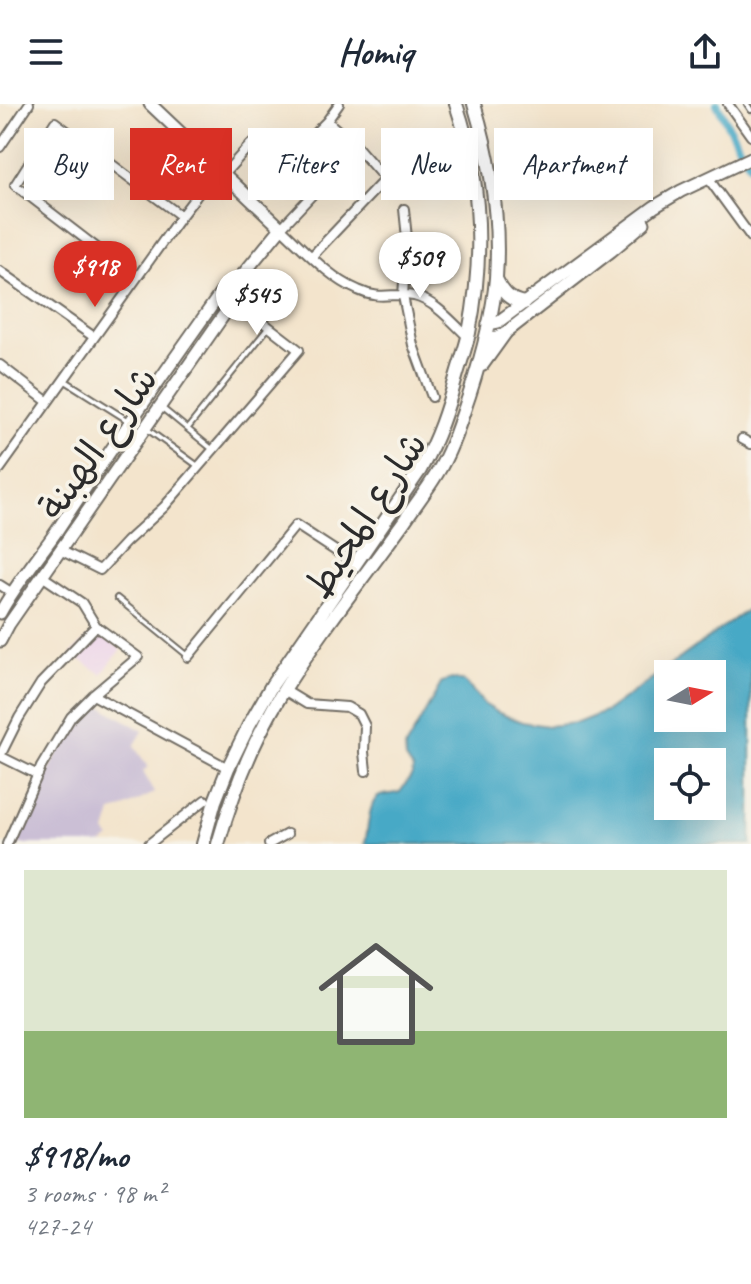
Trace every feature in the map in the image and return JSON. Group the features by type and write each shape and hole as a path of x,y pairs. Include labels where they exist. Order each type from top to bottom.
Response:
{"main road":[{"name":"شارع المحيط","path":"218,844 242,769 284,690 438,473 461,420 476,374 483,345 472,312 479,239 477,211 467,135 456,104"},
{"name":"شارع المحيط","path":"203,844 228,768 272,685 420,470 435,442 496,279 493,188 474,104"},
{"path":"496,279 507,297 524,303"},
{"path":"472,312 480,316 475,344 483,345"},
{"path":"476,374 505,333"}],"street":[{"path":"0,147 29,104"},
{"path":"150,104 175,128"},
{"path":"320,128 339,104"},
{"path":"728,104 751,136"},
{"path":"327,121 335,128"},
{"path":"136,278 15,185 55,122 181,216"},
{"path":"232,161 248,147"},
{"path":"312,256 385,179 365,156"},
{"path":"250,200 330,273 359,291 385,297 415,297 477,330 498,322 654,207 751,158"},
{"path":"704,180 751,237"},
{"path":"483,345 505,333 662,208 704,180"},
{"path":"232,183 248,198"},
{"path":"2,464 195,200"},
{"path":"281,228 307,200"},
{"path":"404,209 407,238 403,296 413,345 432,397"},
{"name":"شارع الهبنة","path":"0,613 11,592 49,542 129,421 223,290 240,278 281,228"},
{"path":"0,271 94,337"},
{"name":"شارع الهبنة","path":"0,641 234,300 240,278"},
{"path":"49,542 100,570 164,507 299,350 234,300"},
{"path":"0,365 48,402"},
{"path":"742,439 751,444"},
{"path":"188,657 296,525 354,563"},
{"path":"7,844 38,775 71,717 138,657 96,626 82,603 42,576"},
{"path":"0,585 11,592"},
{"path":"38,775 0,756 41,683 96,626"},
{"path":"284,690 307,704 347,707 359,714 365,726 363,745 366,771"},
{"path":"93,695 228,768"},
{"path":"149,844 205,800"},
{"path":"269,844 287,834"}],"lane":[{"path":"747,104 751,110"},
{"path":"188,428 270,326"},
{"path":"64,380 129,421"},
{"path":"160,407 212,449"},
{"path":"145,428 198,466"},
{"path":"117,598 188,657"}],"shaded area":[{"path":"95,631 121,649 102,674 71,654"},
{"path":"94,702 143,731 134,746 148,767 143,771 154,793 112,812 106,832 110,838 102,844 15,844 73,721"}],"water":[{"path":"751,607 751,844 365,844 376,799 400,792 412,775 413,769 406,759 405,748 442,682 452,679 465,682 484,704 522,722 547,726 577,723 607,711 654,677 654,732 726,732 726,660 678,660"}],"waterway":[{"path":"717,104 751,166"}]}
